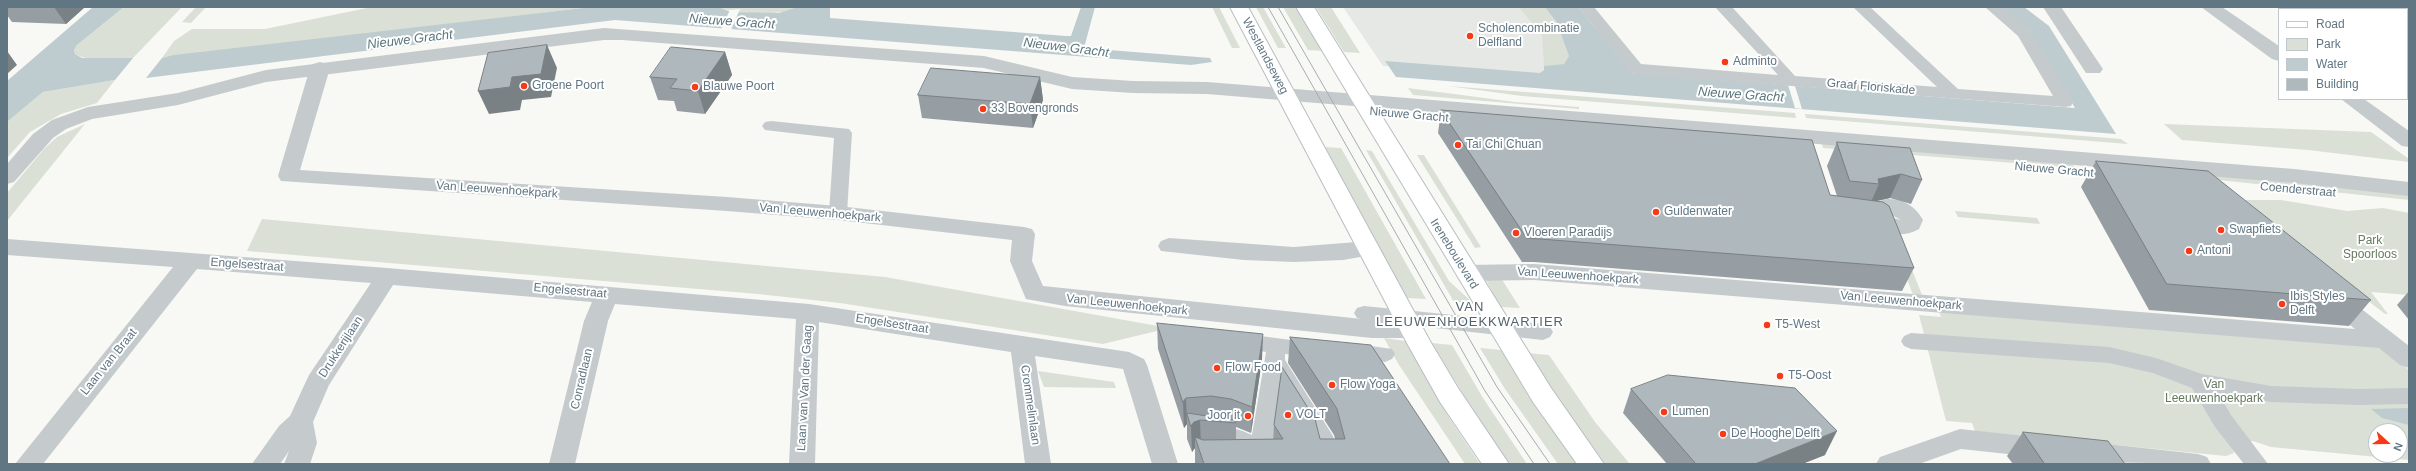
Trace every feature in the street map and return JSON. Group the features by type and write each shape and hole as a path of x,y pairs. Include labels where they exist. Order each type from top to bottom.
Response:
{"main road":[{"name":"Westlandseweg","path":"1239,7 1289,100"},
{"path":"1305,7 1366,106"},
{"path":"1289,100 1448,395 1496,464"},
{"name":"Ireneboulevard","path":"1366,106 1466,273 1542,395 1591,464"}],"street":[{"name":"Graaf Floriskade","path":"1586,7 1636,69 2065,102 2024,33 1993,7"},
{"path":"1723,7 1776,64 1788,80"},
{"path":"1861,7 1954,94"},
{"path":"2052,7 2093,69"},
{"path":"2210,7 2278,54"},
{"name":"Nieuwe Gracht","path":"7,177 33,147 52,129 78,116 104,110 165,102 242,80 320,68 604,34 622,34 984,62 1072,83 1133,87 1178,95 1289,100 1366,106 1810,148 2191,179"},
{"name":"Van Leeuwenhoekpark","path":"320,68 288,176 838,213 1024,234 1020,261 1034,293 1065,298 1372,329 1409,323"},
{"path":"2352,100 2409,141"},
{"path":"771,126 843,132 838,213"},
{"name":"Coenderstraat","path":"2191,179 2310,178 2409,189"},
{"name":"Coenderstraat","path":"2191,179 2409,202"},
{"path":"1858,216 1879,217"},
{"path":"1169,246 1301,256 1335,255 1369,249"},
{"name":"Engelsestraat","path":"7,247 387,276 809,312 1022,346 1129,361 1134,365 1137,371 1165,464"},
{"name":"Laan van Braat","path":"28,464 191,261"},
{"name":"Van Leeuwenhoekpark","path":"1466,273 1534,272 2384,340"},
{"name":"Drukkerijlaan","path":"265,464 288,433 300,422 318,382 387,276"},
{"path":"2318,286 2409,359"},
{"name":"Conradlaan","path":"562,464 596,321 607,294"},
{"name":"Laan van Van der Gaag","path":"802,464 806,332 809,312"},
{"name":"Van Leeuwenhoekpark","path":"1364,313 1409,323 1500,327 1543,332"},
{"path":"1220,340 1275,353 1384,354"},
{"path":"1911,341 1919,340 2109,355 2156,366 2200,382 2271,394 2359,397 2409,396"},
{"name":"Crommelinlaan","path":"1022,346 1038,464"},
{"path":"1265,458 1275,353"},
{"path":"1275,353 1326,442 1330,464"},
{"path":"2200,382 2223,421 2257,464"},
{"path":"297,464 304,448 304,432 300,422"},
{"path":"1194,431 1239,437 1265,458"},
{"path":"1889,464 1960,439 2198,464"},
{"path":"1234,460 1265,458"}],"shaded area":[{"name":"Scholencombinatie Delfland","path":"1343,7 1555,7 1611,81 1383,66"}],"green space":[{"path":"124,7 182,7 133,58 111,60 88,59 75,54 74,50 77,45"},
{"path":"196,7 206,7 191,23 182,22"},
{"path":"372,7 592,7 162,58 174,41 192,29 265,29"},
{"path":"719,7 798,7 782,12 746,13"},
{"path":"1212,7 1219,7 1240,48 1232,48"},
{"path":"1256,7 1263,7 1286,48 1278,48"},
{"path":"1283,7 1297,7 1324,51 1308,50"},
{"path":"1316,7 1331,7 1360,53 1344,52"},
{"path":"1519,7 1545,7 1562,36 1567,49 1569,56 1564,64 1544,66 1542,35"},
{"path":"115,80 97,103 61,114 30,132 7,158 7,122 43,92"},
{"path":"1448,86 1795,113 1796,118 1522,96"},
{"path":"1408,88 1515,102 1579,107 1579,109 1413,95"},
{"path":"1805,114 2121,139 2128,144 1806,118"},
{"path":"85,124 7,221 7,193 44,149 57,137"},
{"path":"2164,124 2371,132 2409,159 2409,162 2308,150 2182,140"},
{"path":"1821,141 2065,161 2078,168 1823,148"},
{"path":"1325,147 1341,148 1426,299 1407,298"},
{"path":"1366,150 1372,151 1449,281 1474,304 1454,302"},
{"path":"1417,155 1424,155 1481,247 1475,248"},
{"path":"2211,173 2409,192 2409,200 2219,180"},
{"name":"Park Spoorloos","path":"2245,200 2281,200 2347,211 2383,208 2409,213 2409,295 2371,292 2388,314 2385,314 2250,209 2253,206"},
{"path":"1955,211 2037,218 2040,224 1958,217"},
{"path":"262,219 885,277 1169,328 1103,344 840,303 758,294 247,251"},
{"path":"1897,252 1905,252 1922,295 1913,295"},
{"path":"1485,278 1501,278 1520,308 1500,307"},
{"name":"Van Leeuwenhoekpark","path":"1938,309 2378,344 2409,370 2409,460 2408,423 2368,423 2368,456 2271,447 2253,441 2232,445 2234,453 2226,456 1975,431 1972,423 1946,421 1919,315 1941,317"},
{"path":"1384,338 1405,341 1450,419 1480,464 1465,464 1399,365"},
{"path":"1432,343 1452,345 1483,398 1527,464 1509,464 1491,440"},
{"path":"1480,348 1501,350 1530,399 1577,464 1558,464 1505,389"},
{"path":"1527,353 1549,355 1595,422 1630,464 1604,464 1556,397"},
{"path":"1038,371 1114,382 1116,388 1044,387"}],"water":[{"path":"93,7 124,7 77,45 74,50 75,54 82,58 133,58 115,80 43,92 7,122 7,81"},
{"path":"592,7 719,7 731,12 779,13 798,7 830,7 830,18 1071,36 1081,7 1095,7 1084,48 1210,58 1212,62 1191,65 615,20 146,78 162,58 174,55"},
{"path":"1545,7 1578,7 1632,73 2075,108 2030,32 1999,7 2024,7 2049,26 2116,134 1396,77 1385,61 1540,73 1544,70 1544,66 1564,64 1569,56 1557,23"},
{"path":"2409,408 2409,425 2408,423 2401,423 2382,418 2371,409"}],"pier":[{"path":"740,9 731,30 721,29 730,10"},
{"path":"1788,85 1795,86 1802,109 1795,108"}],"building":[{"path":"547,45 541,74 512,77 510,87 478,91 488,53"},
{"path":"671,47 725,52 698,91 670,88 677,79 650,77"},
{"path":"931,68 1040,77 1030,104 918,95"},
{"name":"Guldenwater","path":"1441,110 1812,140 1830,195 1883,202 1889,206 1914,268 1527,238"},
{"path":"1837,142 1910,148 1922,180 1901,174 1878,179 1879,184 1850,181"},
{"path":"2096,161 2208,171 2371,300 2167,284"},
{"path":"1157,323 1263,334 1252,407 1231,399 1211,396 1186,398 1183,402"},
{"path":"1290,337 1371,345 1450,464 1204,464 1195,437 1203,440 1283,439 1274,425 1282,367 1315,419 1320,439 1345,439 1337,409"},
{"path":"1668,375 1795,388 1837,431 1755,464 1696,464 1631,389"},
{"path":"1187,413 1234,420 1236,423 1200,420 1194,422 1191,426"},
{"path":"2023,432 2108,441 2125,464 2045,464"}],"tram line":[{"path":"1268,7 1485,391 1534,464"},
{"path":"1278,7 1497,387 1550,464"}],"place":[{"name":"Scholencombinatie Delfland","path":"1470,36"},
{"name":"Adminto","path":"1725,62"},
{"name":"Groene Poort","path":"524,86"},
{"name":"Blauwe Poort","path":"695,87"},
{"name":"33 Bovengronds","path":"983,109"},
{"name":"Tai Chi Chuan","path":"1458,145"},
{"name":"Guldenwater","path":"1656,212"},
{"name":"Swapfiets","path":"2221,230"},
{"name":"Vloeren Paradijs","path":"1516,233"},
{"name":"Antoni","path":"2189,251"},
{"name":"Ibis Styles Delft","path":"2282,304"},
{"name":"T5-West","path":"1767,325"},
{"name":"Flow Food","path":"1217,368"},
{"name":"T5-Oost","path":"1780,376"},
{"name":"Flow Yoga","path":"1332,385"},
{"name":"Lumen","path":"1664,412"},
{"name":"VOLT","path":"1288,415"},
{"name":"Joor it","path":"1248,416"},
{"name":"De Hooghe Delft","path":"1723,434"}],"district":[{"name":"VAN LEEUWENHOEKKWARTIER","path":"1470,314"}]}
